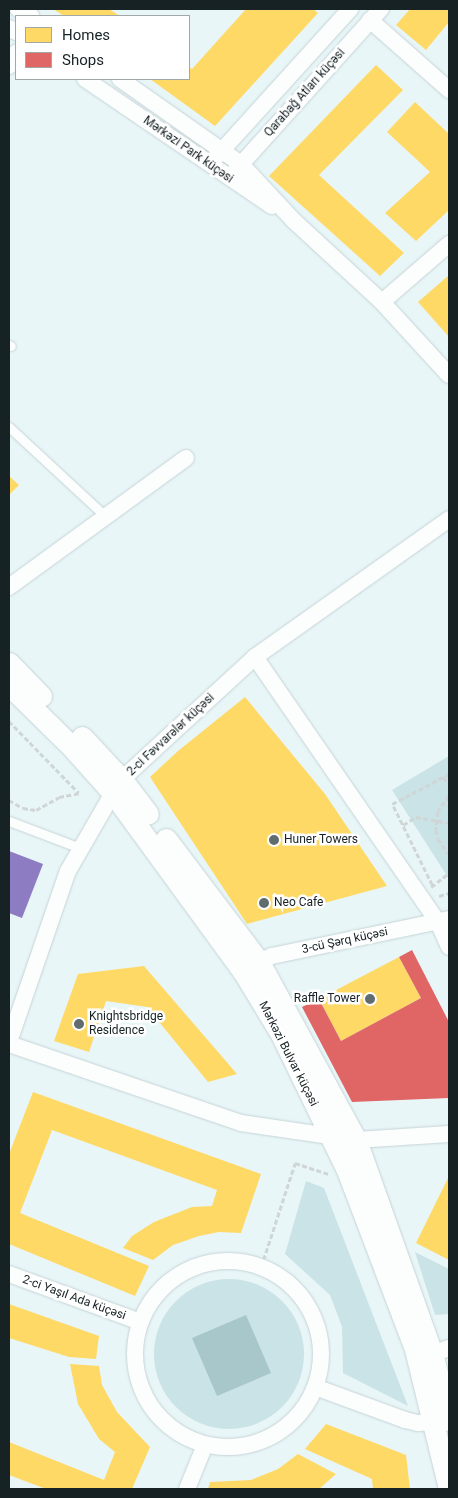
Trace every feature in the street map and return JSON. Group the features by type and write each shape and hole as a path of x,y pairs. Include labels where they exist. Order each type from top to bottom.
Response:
{"street":[{"path":"18,9 29,15"},
{"name":"Qarabağ Atları küçəsi","path":"210,165 350,9"},
{"path":"376,15 449,90"},
{"name":"Qarabağ Atları küçəsi","path":"228,178 376,15"},
{"path":"9,66 15,55"},
{"name":"Mərkəzi Park küçəsi","path":"86,80 228,178 293,220"},
{"name":"Mərkəzi Park küçəsi","path":"121,80 241,164 293,220 382,302 449,375"},
{"path":"382,302 449,244"},
{"path":"9,587 186,458"},
{"name":"2-ci Fəvvarələr küçəsi","path":"9,1043 68,871 118,787 131,771 255,657 449,519"},
{"path":"255,657 417,892 443,920 449,947"},
{"name":"Mərkəzi Bulvar küçəsi","path":"9,664 118,787 251,966 356,1140 433,1353 449,1489"},
{"name":"Mərkəzi Bulvar küçəsi","path":"9,685 118,787"},
{"name":"3-cü Şərq küçəsi","path":"251,966 272,956 443,920"},
{"name":"Mərkəzi Bulvar küçəsi","path":"251,966 281,1034 433,1353"},
{"path":"9,1043 241,1123 356,1140 449,1134"},
{"path":"232,1261 261,1267 286,1281 306,1303 318,1329 321,1358 316,1387 304,1409 292,1421 266,1439 242,1446 205,1446 168,1426 150,1404 138,1378 134,1350 140,1322 154,1296 176,1276 203,1264 232,1261"},
{"name":"2-ci Yaşıl Ada küçəsi","path":"9,1274 140,1322"},
{"path":"316,1387 405,1420 418,1423 441,1421"},
{"path":"187,1489 205,1446"}],"lane":[{"path":"9,428 106,516"},
{"path":"9,821 80,848"}],"path":[{"path":"9,721 80,793 59,797 36,810 22,808 9,800"},
{"path":"449,774 392,804 438,896 449,893"},
{"path":"444,777 449,784"},
{"path":"449,796 442,804 436,821 438,839 449,854"},
{"path":"403,825 416,817 449,822"},
{"path":"417,892 433,886 449,872"},
{"path":"261,1267 295,1163 333,1175"}],"shaded area":[{"path":"449,756 449,879 392,790"},
{"path":"306,1181 324,1188 408,1406 343,1373 342,1327 330,1295 285,1254"},
{"path":"415,1252 449,1269 449,1314 435,1315"},
{"path":"229,1279 244,1280 258,1284 271,1291 282,1301 292,1312 299,1325 303,1339 303,1369 299,1383 292,1396 282,1407 271,1417 258,1424 244,1428 229,1429 214,1428 200,1424 187,1417 176,1407 166,1396 159,1383 155,1369 154,1354 155,1339 159,1325 166,1312 176,1301 187,1291 200,1284 214,1280"},
{"path":"246,1315 271,1373 217,1396 192,1338"}],"building: Homes":[{"path":"53,9 109,9 118,15 62,15"},
{"path":"246,9 313,9 318,13 215,126 151,80 190,80 190,68 192,69"},
{"path":"410,9 449,9 449,22 426,50 396,25"},
{"path":"376,65 403,90 319,175 404,253 380,276 269,176"},
{"path":"415,102 449,134 449,210 416,241 385,213 430,172 387,132"},
{"path":"449,275 449,337 418,302"},
{"path":"9,476 19,485 9,495"},
{"name":"Huner Towers","path":"245,697 325,794 387,886 247,924 150,777 178,751"},
{"name":"Raffle Tower","path":"399,957 421,998 341,1041 319,999"},
{"name":"Knightsbridge Residence","path":"144,966 237,1074 208,1082 147,1007 106,1001 89,1052 54,1041 78,974"},
{"path":"33,1092 261,1174 241,1233 219,1232 199,1236 173,1245 153,1260 123,1248 132,1236 154,1222 192,1207 212,1206 217,1190 52,1130 20,1213 149,1266 135,1296 9,1244 9,1154"},
{"path":"449,1176 449,1260 416,1243"},
{"path":"9,1304 99,1336 96,1359 69,1357 9,1338"},
{"path":"70,1364 99,1366 102,1385 117,1412 150,1447 132,1489 46,1489 9,1475 9,1442 104,1480 115,1452 99,1439 78,1404"},
{"path":"326,1424 406,1455 410,1489 373,1489 372,1479 305,1449"},
{"path":"298,1454 336,1474 319,1489 208,1489 210,1482 251,1480 278,1469"}],"building: Shops":[{"path":"412,950 449,1022 449,1098 352,1102 302,1007 319,999 341,1041 421,998 399,957"}],"building: Offices":[{"path":"9,851 43,864 22,918 9,913"}],"place":[{"name":"Huner Towers","path":"274,840"},
{"name":"Neo Cafe","path":"264,903"},
{"name":"Raffle Tower","path":"370,999"},
{"name":"Knightsbridge Residence","path":"79,1024"}]}
